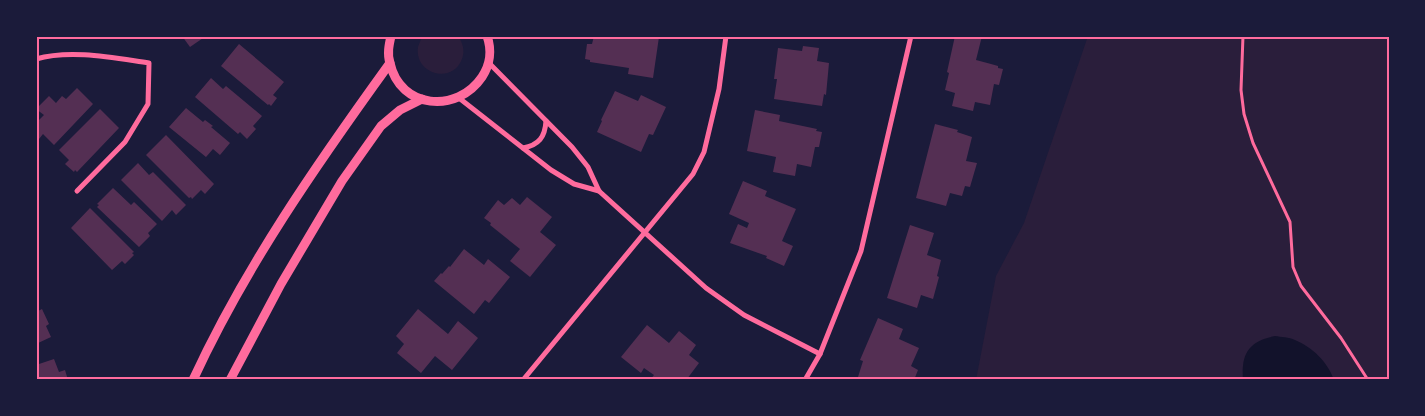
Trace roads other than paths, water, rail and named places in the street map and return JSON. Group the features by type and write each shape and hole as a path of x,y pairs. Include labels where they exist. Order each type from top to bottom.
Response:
{"street":[{"path":"391,36 388,49 390,63 396,79 407,91 422,100 436,102 452,101 465,95 477,85 486,72 489,63 489,38"},
{"path":"523,380 693,174 704,152 719,89 726,36"},
{"path":"805,380 820,354 861,251 911,36"},
{"path":"36,59 46,56 96,55 149,63 148,104 125,142 77,191"},
{"path":"193,380 249,272 290,206 390,63"},
{"path":"489,63 572,147 588,167 599,191 706,288 744,315 820,354"},
{"path":"459,98 551,170 574,184 599,191"},
{"path":"230,380 281,284 342,182 381,126 400,110 422,100"},
{"path":"523,148 533,146 541,140 545,131 546,121"}]}
